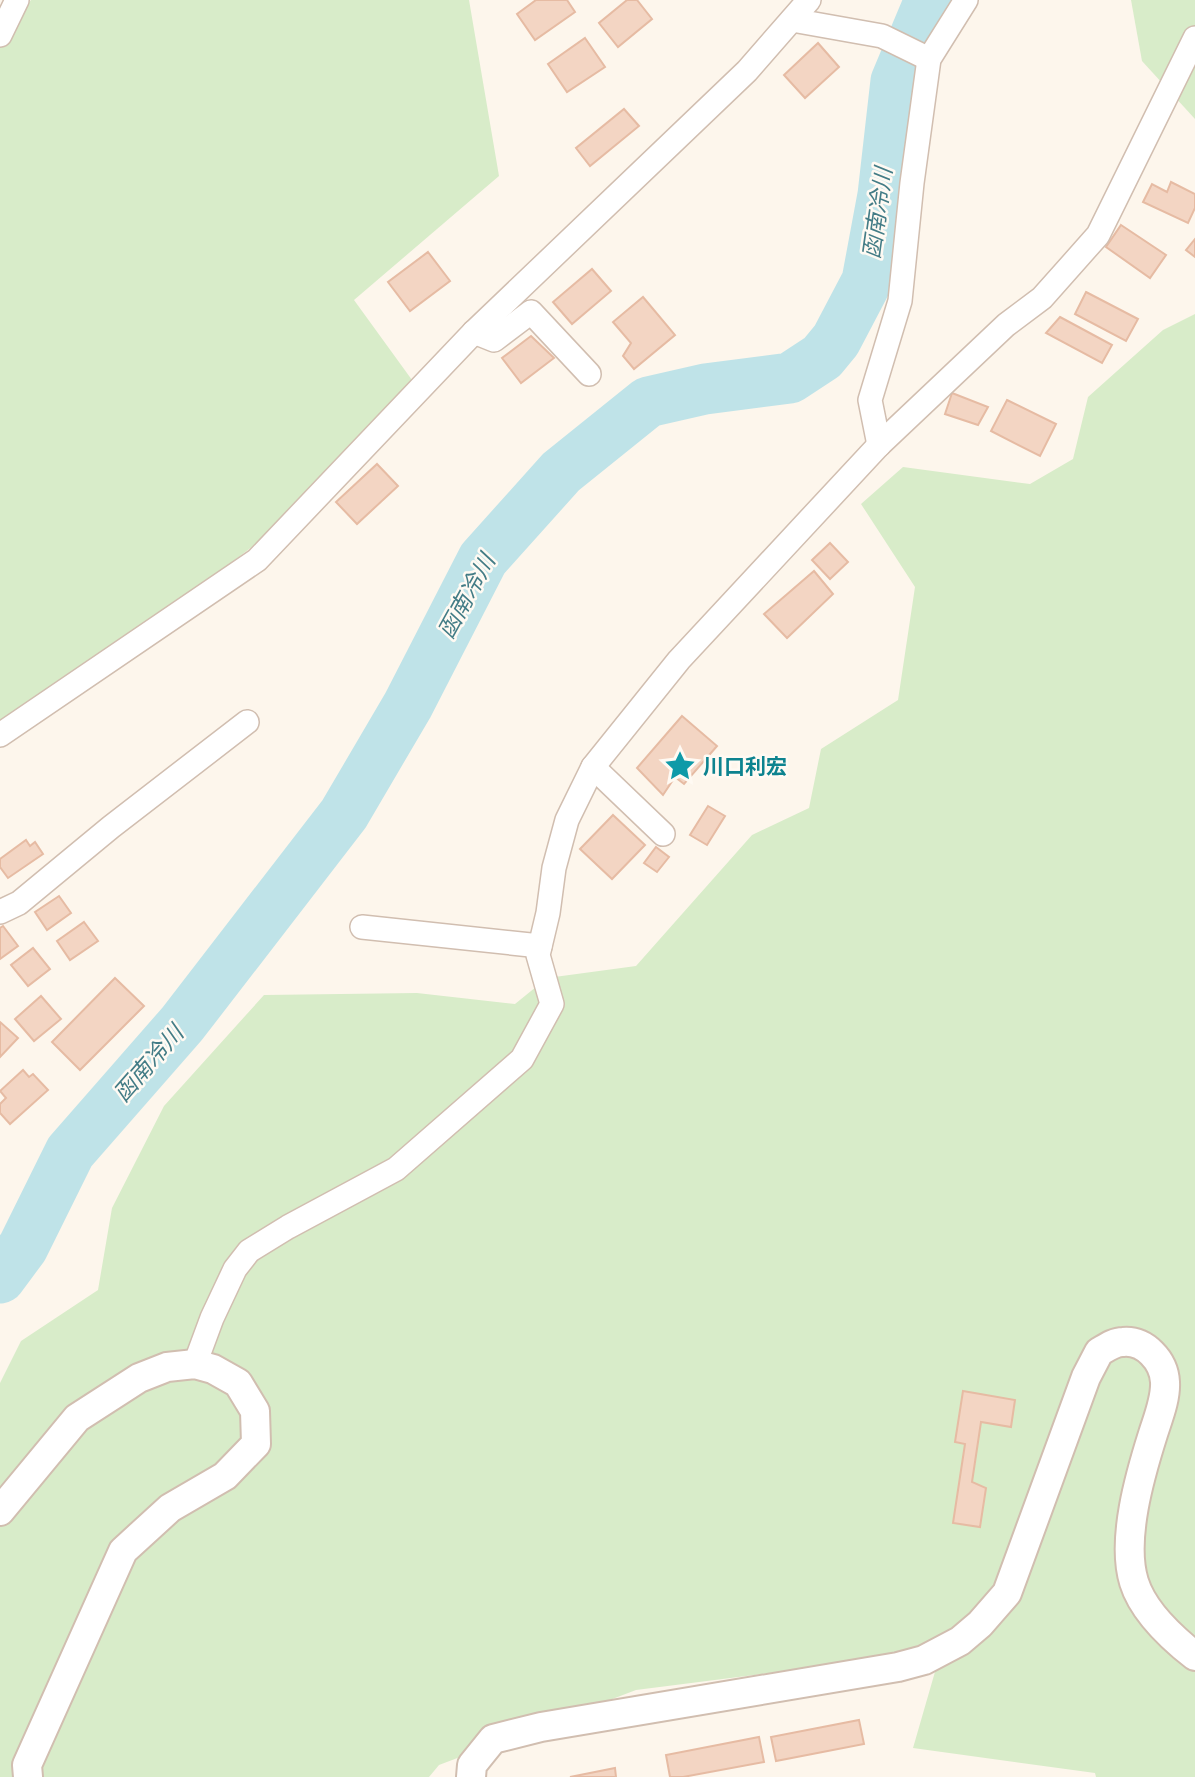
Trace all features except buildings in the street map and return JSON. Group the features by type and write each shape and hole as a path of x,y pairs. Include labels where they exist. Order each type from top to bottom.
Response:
{"street":[{"path":"0,35 17,0"},
{"path":"0,735 257,560 474,332 747,71 809,0"},
{"path":"879,445 870,400 900,301 929,59 966,0"},
{"path":"792,20 882,36 929,59"},
{"path":"195,1364 212,1318 235,1269 249,1251 396,1169 522,1059 551,1004 538,956 548,913 554,868 567,820 593,768 679,660 879,445 1006,325 1042,298 1097,235 1195,37"},
{"path":"474,332 494,340 531,312 589,374"},
{"path":"0,912 19,903 111,827 247,722"},
{"path":"593,768 663,834"},
{"path":"362,927 540,946"},
{"path":"471,1777 471,1765 493,1739 541,1727 898,1667 924,1660 960,1641 980,1624 1007,1593 1086,1377 1098,1352 1123,1342 1149,1349 1163,1368 1165,1383 1164,1396 1142,1469 1132,1514 1130,1553 1133,1581 1141,1597 1164,1628 1195,1656"},
{"path":"0,1511 77,1418 139,1378 167,1367 195,1364 214,1369 238,1382 255,1411 256,1444 225,1476 170,1508 123,1551 27,1765 28,1777"}],"green space":[{"path":"31,0 469,0 499,176 354,300 412,380 261,540 0,736 0,37"},
{"path":"1131,0 1195,0 1195,119 1142,61"},
{"path":"1195,314 1195,1777 1096,1777 1095,1773 913,1748 941,1651 636,1690 439,1765 429,1777 0,1777 0,1383 21,1341 98,1290 112,1208 164,1106 264,995 417,993 515,1004 547,978 636,966 752,835 809,808 821,749 898,700 915,587 861,504 903,467 1030,484 1073,459 1088,397 1163,330"}],"waterway":[{"name":"函南冷川","path":"0,1278 23,1247 70,1152 182,1024 344,814 408,705 483,559 561,472 648,402 705,389 790,378 822,357 836,340 867,281 883,195 896,81 930,0"}],"place":[{"name":"川口利宏","path":"680,766"}]}
